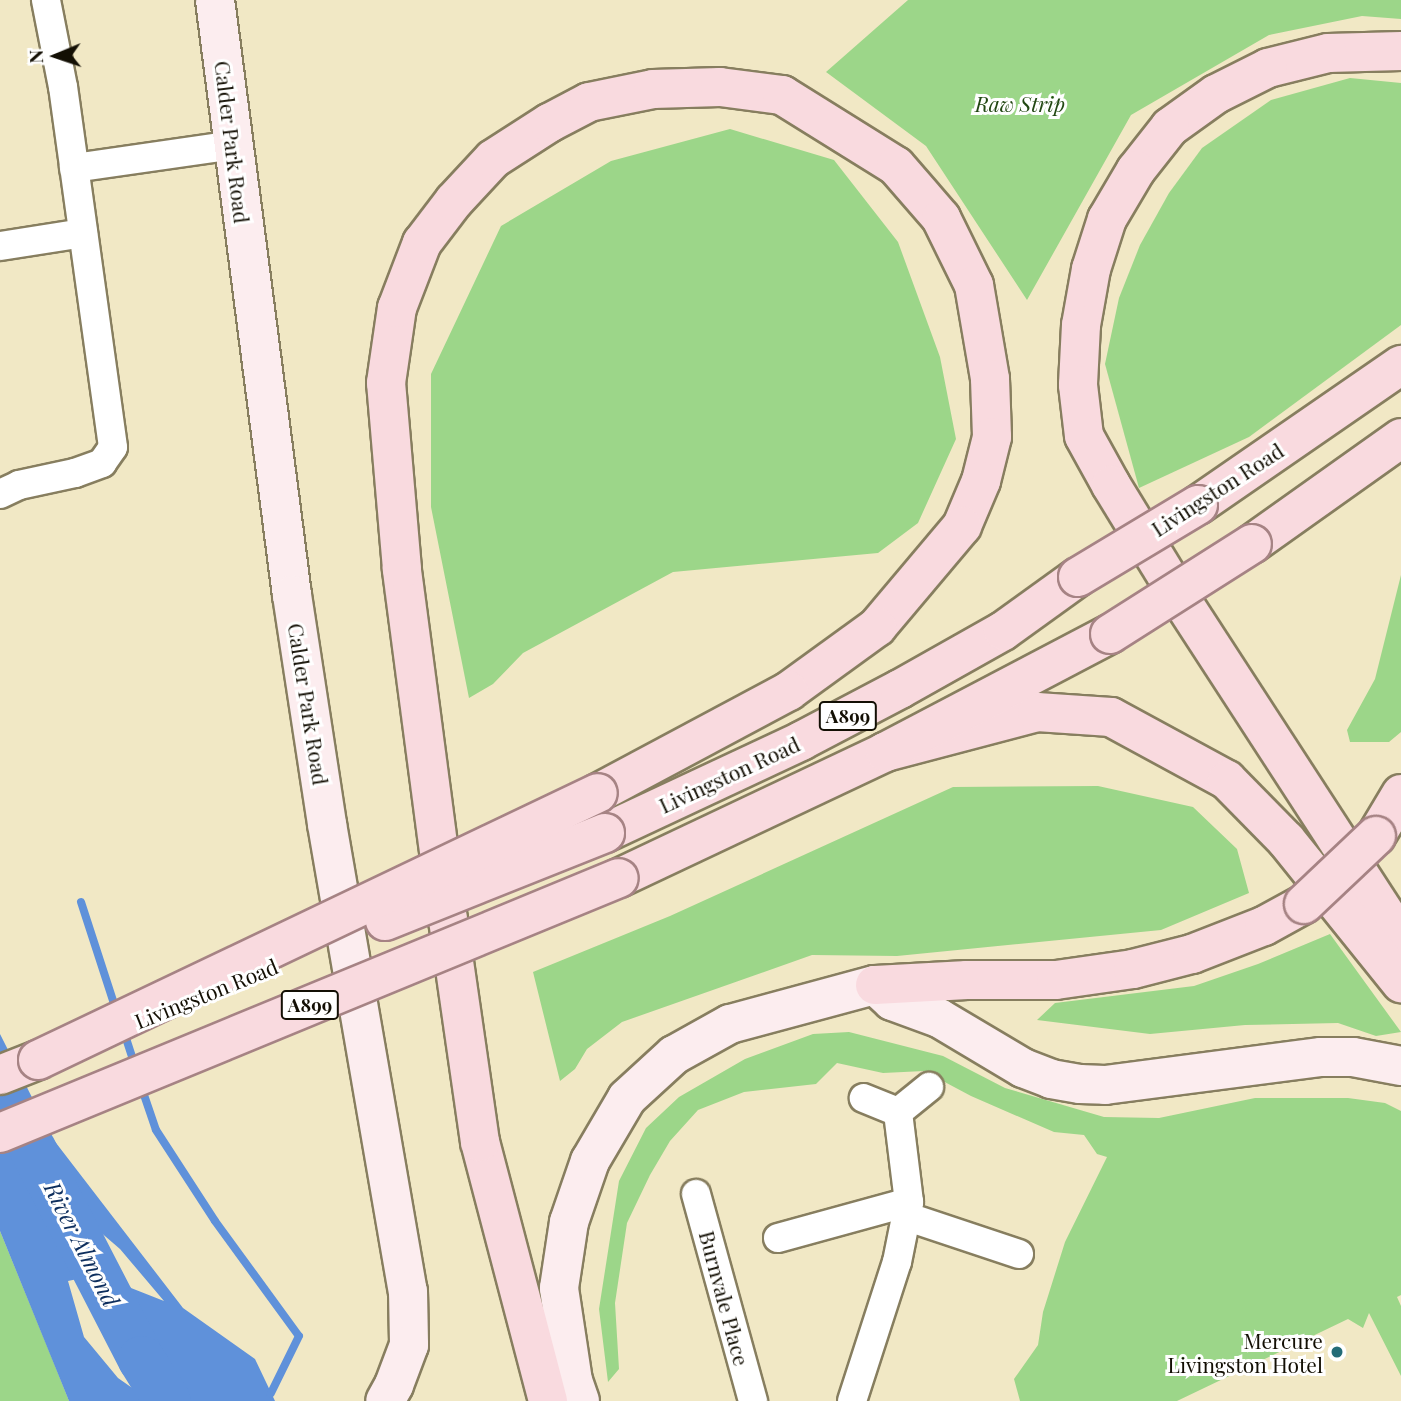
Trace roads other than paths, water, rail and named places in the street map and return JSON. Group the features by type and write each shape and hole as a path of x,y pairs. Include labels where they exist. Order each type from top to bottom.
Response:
{"main road":[{"name":"Calder Park Road","path":"215,0 292,595 327,824 408,1291 409,1345 385,1401"},
{"path":"1401,51 1328,53 1268,68 1216,94 1170,127 1136,170 1107,219 1091,269 1080,325 1078,385 1084,436 1111,485 1184,604 1401,938"},
{"path":"38,1060 598,793 789,691 877,627 962,526 981,481 992,437 990,379 974,285 941,218 895,166 782,95 720,87 653,89 589,102 549,123 493,159 454,201 422,243 397,308 386,383 402,569 448,920 480,1142 548,1401"},
{"name":"Livingston Road","path":"0,1075 605,833 801,741 1003,631 1078,577 1198,505 1401,365"},
{"name":"A899","path":"0,1133 619,878 885,751 1110,634 1252,544 1401,438"},
{"path":"885,751 1037,712 1111,717 1227,780 1286,840 1401,983"},
{"path":"580,1401 573,1381 559,1288 569,1222 590,1161 627,1098 674,1055 730,1024 875,985 967,980 1056,981 1133,969 1192,954 1264,926 1304,904 1376,836 1401,794"},
{"path":"875,985 892,1001 939,1018 1023,1068 1051,1079 1080,1084 1105,1085 1321,1057 1353,1057 1401,1066"}],"street":[{"path":"0,494 19,485 75,473 102,463 113,447 74,169 46,0"},
{"path":"74,169 233,145"},
{"path":"0,246 83,233"},
{"path":"898,1112 929,1087"},
{"path":"864,1098 898,1112"},
{"path":"852,1401 897,1262 908,1210 898,1112"},
{"name":"Burnvale Place","path":"696,1194 753,1401"},
{"path":"778,1238 908,1210 1019,1254"}],"water":[{"path":"0,1034 53,1139 183,1308 255,1359 275,1401 69,1401 0,1231","holes":["44,1199 77,1212 120,1249 164,1301 131,1288","82,1278 105,1308 133,1365 138,1392 118,1378 84,1337 68,1281"]}],"waterway":[{"path":"81,902 116,1010"},
{"path":"123,1029 135,1067"},
{"path":"141,1086 156,1130 215,1221 299,1336 271,1393"},
{"name":"River Almond","path":"32,1148 141,1359 167,1401"}],"place":[{"name":"Mercure Livingston Hotel","path":"1337,1352"}],"park label":[{"name":"Raw Strip","path":"1020,103"}]}
